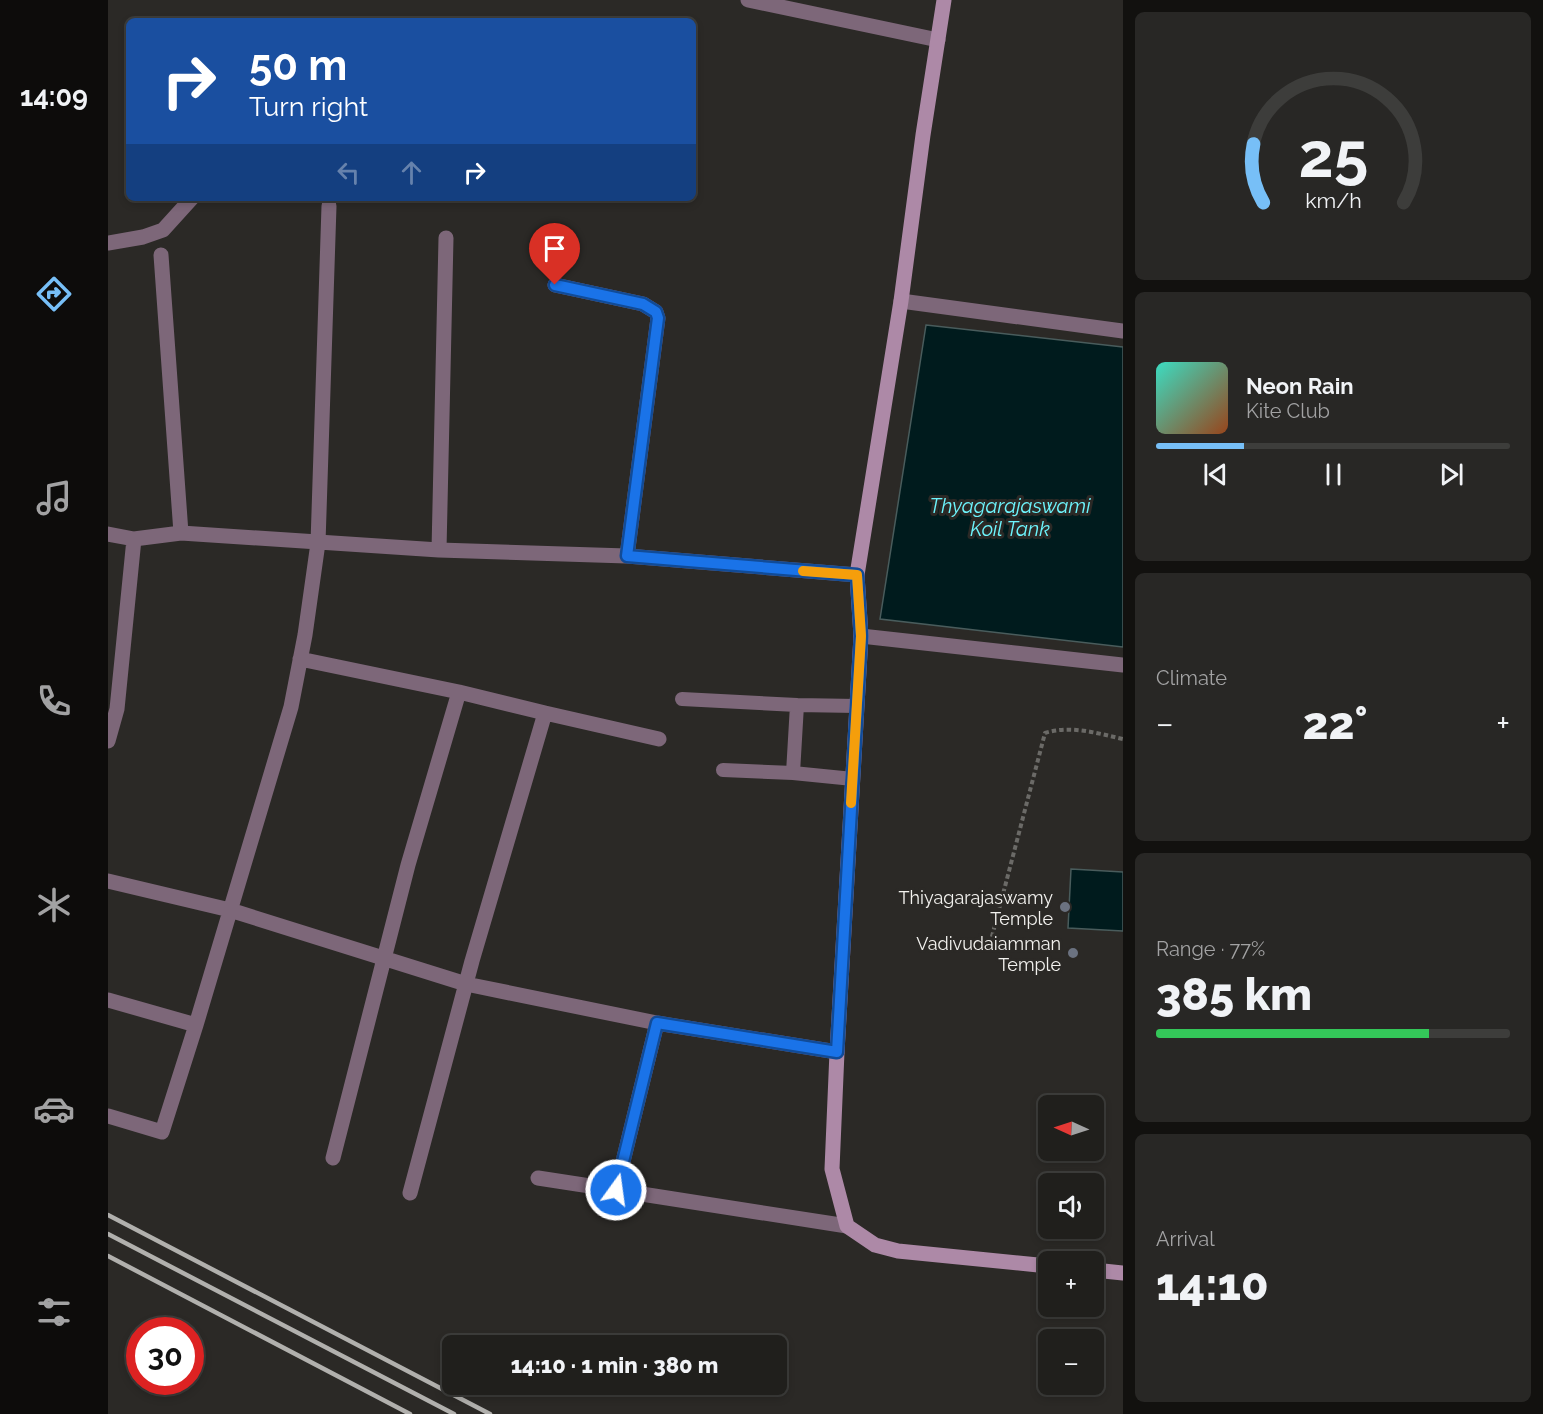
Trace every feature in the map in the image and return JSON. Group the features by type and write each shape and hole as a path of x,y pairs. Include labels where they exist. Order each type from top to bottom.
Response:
{"street":[{"path":"748,0 938,40"},
{"path":"847,1226 832,1169 861,636 857,575 901,302 944,0"},
{"path":"108,243 143,237 163,230 189,201"},
{"path":"108,1116 162,1132 291,706 318,543 329,206"},
{"path":"439,550 446,238"},
{"path":"161,255 181,533"},
{"path":"555,285 643,304 656,312 658,318 627,556"},
{"path":"901,302 1123,331"},
{"path":"108,534 134,539 181,533 439,550 627,556 857,575"},
{"path":"108,741 117,709 134,539"},
{"path":"861,636 1123,665"},
{"path":"300,659 459,692 659,739"},
{"path":"333,1158 408,866 459,692"},
{"path":"410,1193 466,984 545,713"},
{"path":"108,881 230,910 466,984 657,1023 837,1052"},
{"path":"108,1000 196,1025"},
{"path":"616,1190 657,1023"},
{"path":"537,1178 847,1226 874,1245 898,1251 1038,1265"},
{"path":"1104,1271 1123,1273"}],"lane":[{"path":"682,699 857,706"},
{"path":"793,773 797,705"},
{"path":"723,770 793,773 853,779"}],"path":[{"path":"990,944 1045,733 1060,728 1123,739"}],"water":[{"name":"Thyagarajaswami Koil Tank","path":"926,325 1123,347 1123,647 880,619"},
{"path":"1071,869 1123,872 1123,931 1068,928"}],"railway":[{"path":"108,1215 490,1414"},
{"path":"108,1234 454,1414"},
{"path":"108,1256 410,1414"}],"slow traffic":[{"path":"803,571 857,575 861,636 851,803"}],"place":[{"name":"Thiyagarajaswamy Temple","path":"1065,907"},
{"name":"Vadivudaiamman Temple","path":"1073,953"}],"route":[{"path":"555,285 643,304 652,308 658,318 627,556 857,575 860,616 861,636 837,1052 657,1023 616,1190"}]}
